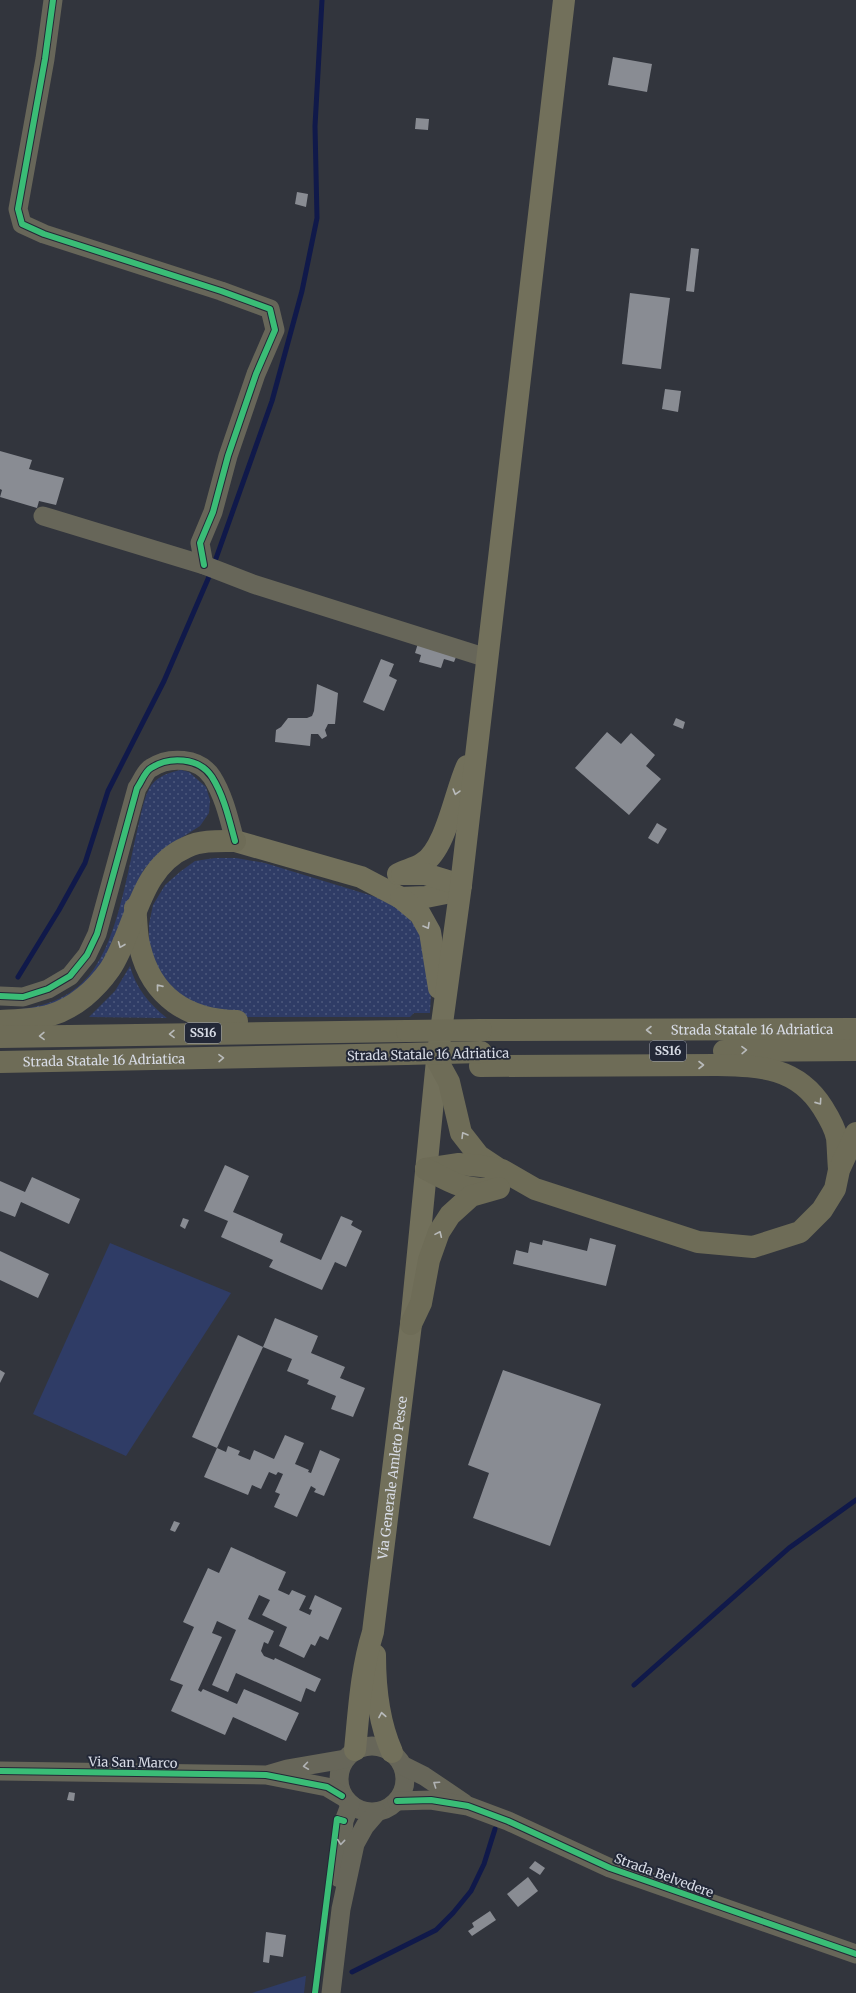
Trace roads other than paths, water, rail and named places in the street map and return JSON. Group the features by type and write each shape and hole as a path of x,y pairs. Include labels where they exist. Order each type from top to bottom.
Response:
{"highway":[{"path":"0,1021 51,1015 71,1006 86,996 110,969 120,948 135,908 160,865 187,847 212,841 235,841"},
{"path":"135,908 139,947 148,973 160,990 177,1005 204,1017 227,1021 409,1026"},
{"name":"Strada Statale 16 Adriatica","path":"0,1037 483,1025 584,1030 856,1029"},
{"name":"Strada Statale 16 Adriatica","path":"0,1062 307,1056 407,1060 480,1059 856,1050"},
{"path":"480,1059 751,1066 774,1070 793,1078 816,1098 827,1115 836,1136 839,1170"},
{"path":"437,1060 449,1082 461,1133 500,1179 698,1242 753,1247 800,1232 822,1210 835,1189 839,1170 856,1133"},
{"path":"426,1169 456,1184 474,1190 500,1179"},
{"path":"412,1324 422,1303 430,1260 439,1232 450,1215 471,1196 500,1179"}],"main road":[{"name":"Via Generale Amleto Pesce","path":"373,1632 412,1324 437,1060 461,885 564,0"},
{"path":"398,874 424,863 439,846 459,783 477,743"},
{"path":"235,841 361,877 401,898 420,914 430,932 439,987 445,1002"},
{"path":"361,877 398,874 425,874 461,885"},
{"path":"401,898 426,897 446,893 461,885"},
{"path":"350,1755 366,1654 373,1632"},
{"path":"373,1632 376,1682 386,1738 397,1759"}],"street":[{"path":"53,0 45,59 18,209 22,224 44,234 270,309 275,330 256,374 228,456 213,512 200,544 204,565"},
{"path":"43,516 204,565 253,584 487,658"},
{"path":"0,996 22,997 48,989 70,976 87,955 97,934 137,788 150,768 175,760 196,763 211,775 219,790 235,841"},
{"path":"266,1775 350,1755 374,1746 424,1776 468,1806"},
{"path":"341,1909 339,1859 346,1800 340,1789 339,1773 350,1755"},
{"path":"266,1775 327,1787 363,1811 376,1812 388,1808 397,1801 404,1790 405,1777 397,1759"},
{"name":"Via San Marco","path":"0,1771 266,1775"},
{"path":"397,1801 431,1800 468,1806"},
{"name":"Strada Belvedere","path":"468,1806 508,1821 610,1868 856,1954"},
{"path":"331,1993 341,1909 355,1844 365,1826 376,1812"}],"waterway":[{"path":"214,564 272,401 302,291 317,218 315,126 322,0"},
{"path":"18,977 59,910 85,863 108,791 164,681 211,572"},
{"path":"634,1685 789,1548 856,1500"},
{"path":"352,1972 436,1930 453,1913 471,1891 484,1864 495,1829"}]}
